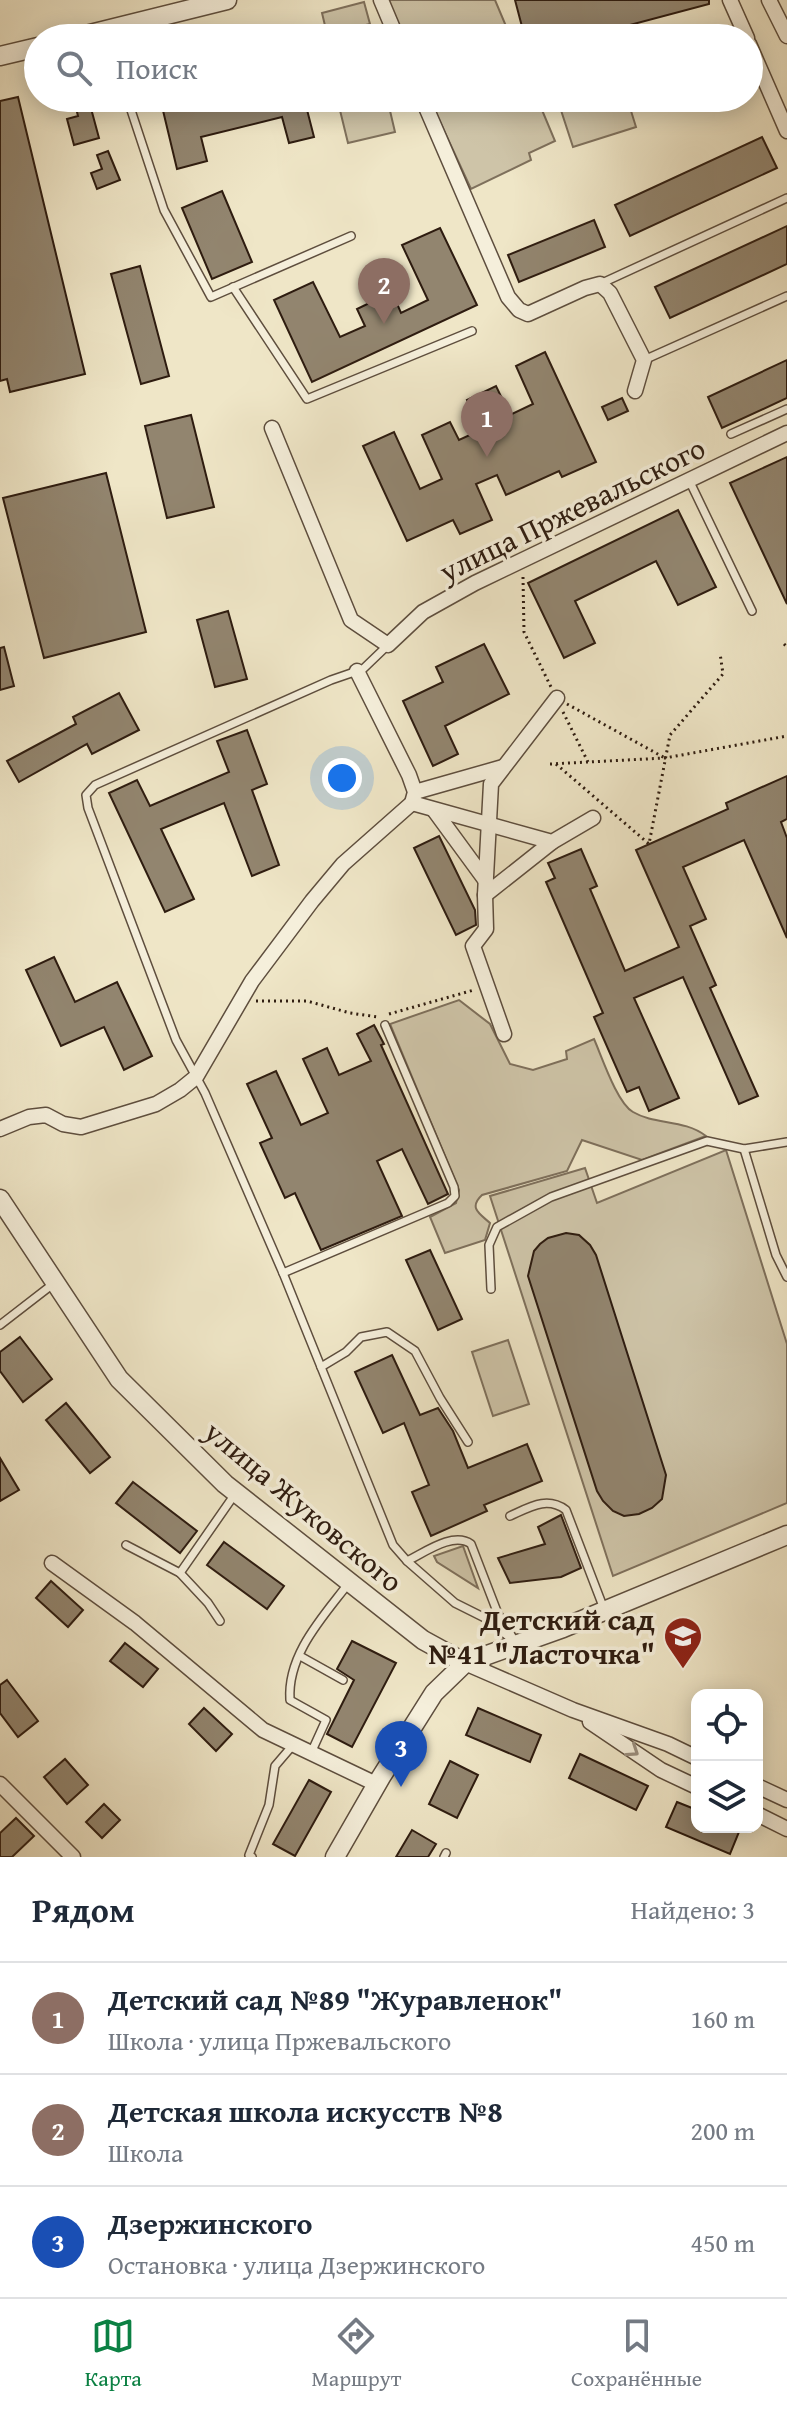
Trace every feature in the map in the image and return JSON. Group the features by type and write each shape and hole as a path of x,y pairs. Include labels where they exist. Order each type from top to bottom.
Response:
{"street":[{"path":"141,24 224,0"},
{"path":"381,0 391,24"},
{"path":"730,0 741,24"},
{"path":"769,0 787,36"},
{"path":"0,56 24,50"},
{"path":"763,76 787,131"},
{"path":"428,112 508,297 519,310 528,314 600,284 610,293 644,360 635,391"},
{"path":"272,428 351,620 388,645"},
{"name":"улица Пржевальского","path":"388,645 423,612 522,560 787,433"},
{"path":"357,671 414,798 434,810 552,842"},
{"path":"504,1034 473,946 486,929 485,888 491,784 557,698"},
{"path":"0,1129 29,1117 46,1115 63,1124 81,1127 156,1104 180,1090 196,1077 240,1001 312,901 343,864 414,798 504,767"},
{"path":"434,810 485,888"},
{"path":"485,888 593,818"},
{"name":"улица Жуковского","path":"0,1199 6,1220 55,1283 119,1379 236,1493 423,1640 465,1663 573,1710 691,1755"},
{"path":"335,1857 376,1784 434,1693 465,1663 605,1611 787,1535"},
{"path":"52,1563 135,1623 263,1730 376,1784"},
{"name":"улица Жуковского","path":"573,1710 661,1770 691,1784"},
{"path":"0,1784 73,1857"},
{"path":"763,1789 787,1800"},
{"path":"763,1817 787,1829"}],"lane":[{"path":"132,112 164,210 211,297 351,236"},
{"path":"600,284 787,198"},
{"path":"233,287 307,399 472,331"},
{"path":"644,360 787,296"},
{"path":"731,434 787,409"},
{"path":"689,480 752,611"},
{"path":"388,645 357,671 95,785 86,795 88,808 176,1040 196,1077 283,1273 393,1545 455,1603 489,1620 517,1644"},
{"path":"283,1273 448,1203 455,1196 454,1187 385,1025"},
{"path":"491,1289 489,1245 497,1227 551,1197 707,1141 744,1149 787,1142"},
{"path":"744,1149 776,1255 787,1277"},
{"path":"0,1325 55,1283"},
{"path":"321,1367 346,1352 361,1337 387,1332 415,1351 468,1442"},
{"path":"180,1573 236,1493"},
{"path":"510,1516 539,1503 557,1503 566,1510 605,1611"},
{"path":"407,1561 454,1539 463,1539 471,1544 498,1614 517,1644"},
{"path":"126,1545 180,1573 220,1621"},
{"path":"311,1753 326,1720 290,1700 289,1681 308,1637 349,1582"},
{"path":"300,1656 343,1680"},
{"path":"250,1856 269,1805 275,1766 293,1745"}],"path":[{"path":"522,560 524,632 588,762"},
{"path":"556,764 649,844 670,735 723,674 720,653"},
{"path":"557,698 665,758"},
{"path":"550,764 665,758 787,736"},
{"path":"240,1001 307,1001 377,1018 485,987"}],"shaded area":[{"path":"387,0 495,0 505,24 396,24"},
{"path":"364,2 370,24 325,24 322,13"},
{"path":"340,112 390,112 395,132 348,143"},
{"path":"435,112 543,112 555,141 529,153 531,160 471,189"},
{"path":"562,112 631,112 636,127 573,147"},
{"path":"459,1000 490,1024 510,1064 533,1070 567,1059 566,1051 594,1039 616,1090 627,1107 642,1116 688,1127 706,1136 642,1160 582,1140 567,1171 482,1195 476,1207 490,1223 485,1240 445,1253 430,1217 456,1203 459,1190 390,1024"},
{"path":"726,1150 787,1344 787,1503 613,1576 490,1196 585,1168 597,1203"},
{"path":"508,1340 529,1404 493,1416 472,1352"},
{"path":"463,1546 478,1588 437,1562 434,1556"}],"building":[{"path":"515,0 709,0 709,4 634,24 521,24"},
{"path":"18,97 85,374 10,392 7,379 0,381 0,101"},
{"path":"77,112 92,112 99,138 74,145 67,119 78,116"},
{"path":"163,112 308,112 314,137 289,143 282,117 201,137 207,161 177,169"},
{"path":"762,137 777,168 630,236 615,205"},
{"path":"108,151 120,180 97,189 91,173 102,169 97,155"},
{"path":"222,191 252,262 212,279 182,208"},
{"path":"594,220 605,247 519,282 508,255"},
{"path":"787,226 787,264 670,318 655,287"},
{"path":"440,228 477,305 312,382 274,300 313,282 340,337 365,326 357,309 392,292 401,313 428,300 402,245"},
{"path":"140,266 169,376 141,384 111,274"},
{"path":"545,352 596,462 562,477 559,471 506,495 497,475 476,484 492,520 460,534 453,520 407,541 363,446 394,432 420,489 442,479 422,435 450,422 459,440 481,430 467,400 496,386 510,415 533,404 516,366"},
{"path":"787,360 787,398 722,428 708,397"},
{"path":"622,398 628,411 608,420 602,407"},
{"path":"191,415 214,507 167,518 145,426"},
{"path":"787,457 787,604 730,483"},
{"path":"106,473 146,632 44,658 3,498"},
{"path":"678,510 716,587 678,605 656,561 575,601 595,643 564,658 528,583"},
{"path":"228,611 247,679 215,687 197,620"},
{"path":"484,644 509,694 445,726 458,754 433,766 403,701 443,682 436,667"},
{"path":"4,647 14,686 0,690 0,648"},
{"path":"119,693 139,730 92,754 87,744 19,782 7,761 76,724 73,717"},
{"path":"247,730 267,784 252,790 279,865 252,876 224,803 161,829 194,899 165,912 109,793 137,780 150,806 229,772 217,741"},
{"path":"787,776 787,819 781,822 787,838 787,938 744,840 683,867 706,919 690,926 716,985 710,988 758,1096 739,1104 683,977 634,998 679,1098 649,1111 639,1087 627,1092 594,1017 603,1013 546,882 555,878 548,863 581,849 597,886 590,889 625,971 679,947 636,850 728,809 726,803"},
{"path":"439,836 475,910 476,925 456,935 414,848"},
{"path":"54,957 75,1002 117,982 152,1056 124,1070 104,1027 61,1046 26,970"},
{"path":"374,1025 448,1194 428,1204 402,1149 377,1161 402,1216 321,1250 295,1193 285,1198 260,1143 272,1138 247,1084 276,1071 301,1125 328,1113 303,1059 327,1048 339,1075 371,1061 357,1034"},
{"path":"566,1233 579,1235 596,1255 666,1475 662,1499 639,1514 624,1516 613,1511 597,1491 528,1276 534,1251 540,1244 548,1238"},
{"path":"430,1250 462,1319 438,1330 406,1260"},
{"path":"20,1337 52,1379 23,1402 0,1371 0,1352"},
{"path":"392,1355 420,1415 438,1408 453,1431 468,1468 527,1444 542,1481 484,1505 487,1511 431,1536 412,1492 429,1485 404,1423 383,1433 355,1372"},
{"path":"66,1403 110,1457 90,1473 46,1420"},
{"path":"0,1458 19,1490 0,1501"},
{"path":"133,1482 197,1531 180,1553 116,1503"},
{"path":"561,1515 581,1568 561,1577 510,1583 498,1558 545,1544 538,1527"},
{"path":"224,1542 284,1586 267,1609 207,1565"},
{"path":"51,1581 83,1610 68,1627 36,1598"},
{"path":"352,1641 396,1663 352,1747 327,1734 354,1680 337,1669"},
{"path":"125,1643 158,1669 143,1687 110,1661"},
{"path":"7,1680 38,1721 18,1737 0,1713 0,1685"},
{"path":"204,1708 232,1734 216,1751 189,1724"},
{"path":"478,1708 541,1735 530,1762 466,1735"},
{"path":"580,1754 648,1786 636,1810 569,1778"},
{"path":"65,1759 88,1785 67,1804 44,1777"},
{"path":"450,1761 478,1775 457,1818 429,1804"},
{"path":"309,1780 331,1792 295,1856 273,1844"},
{"path":"677,1802 691,1808 691,1833 739,1833 730,1854 666,1827"},
{"path":"104,1804 120,1820 102,1838 86,1822"},
{"path":"16,1818 34,1836 12,1857 0,1857 0,1833"},
{"path":"412,1830 436,1844 428,1857 396,1857"}],"place":[{"name":"Детская школа искусств №8","path":"384,324"},
{"name":"Детский сад №89 \"Журавленок\"","path":"487,457"},
{"name":"Детский сад №41 \"Ласточка\"","path":"683,1670"},
{"name":"Дзержинского","path":"401,1787"}]}
